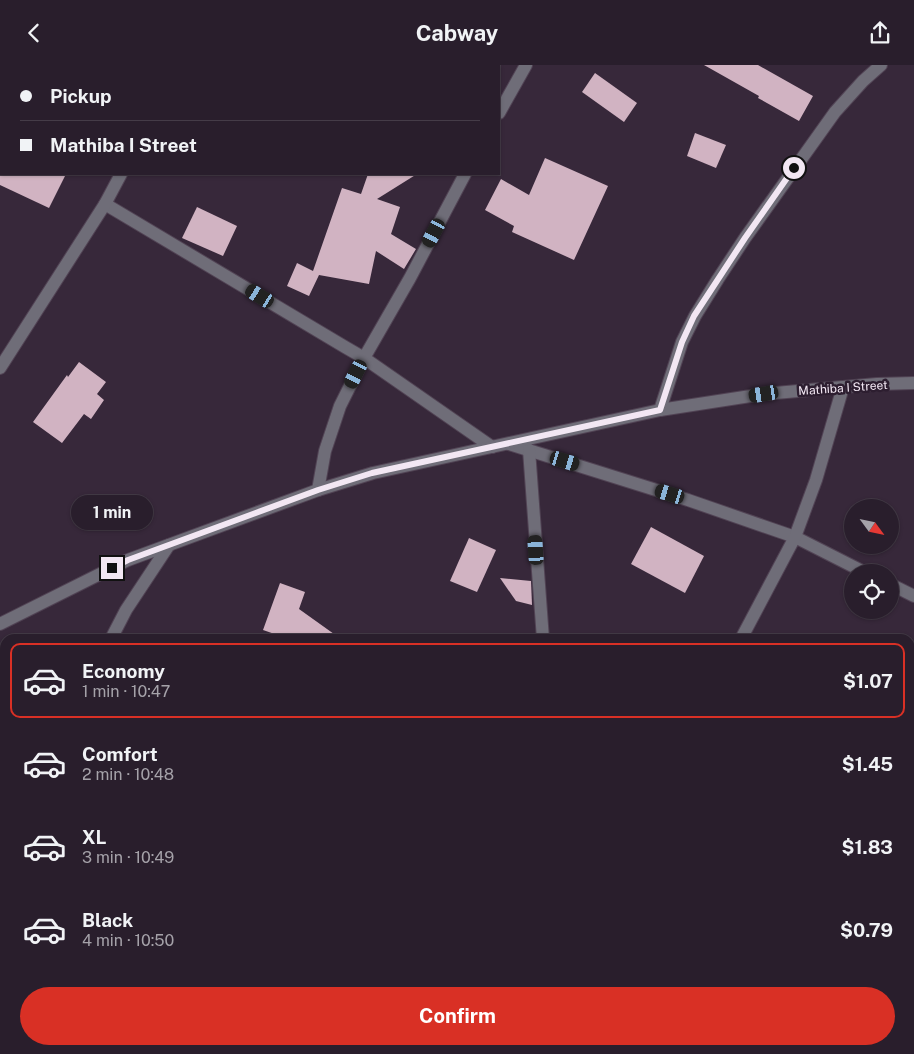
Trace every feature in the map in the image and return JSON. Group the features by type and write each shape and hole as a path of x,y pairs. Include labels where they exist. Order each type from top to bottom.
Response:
{"street":[{"path":"500,111 526,65"},
{"path":"660,410 682,342 694,316 756,222 835,112 863,81 881,65"},
{"path":"0,369 105,204 120,175"},
{"path":"318,490 325,451 340,406 364,358 410,278 464,175"},
{"path":"105,204 364,358 492,447"},
{"name":"Mathiba I Street","path":"0,625 128,560 318,490 372,473 660,410 764,394 914,383"},
{"path":"744,634 795,537 816,480 843,387"},
{"path":"507,443 688,499 795,537 848,564"},
{"path":"529,450 543,634"},
{"path":"114,634 126,610 169,545"},
{"path":"899,588 914,596"}],"building":[{"path":"704,65 758,65 813,96 799,121"},
{"path":"595,73 637,103 624,122 582,92"},
{"path":"695,133 726,145 716,168 687,156"},
{"path":"545,158 608,186 574,260 512,232 514,226 485,210 501,179 529,195"},
{"path":"0,175 66,175 49,208 0,185"},
{"path":"368,175 415,175 377,199 400,207 391,234 416,249 404,269 376,251 369,284 319,275 309,296 287,286 297,263 313,271 342,188 361,194"},
{"path":"197,207 237,226 223,256 182,238"},
{"path":"79,362 106,382 97,394 104,400 91,419 84,414 62,443 33,422 67,375 68,377"},
{"path":"651,527 704,556 685,593 631,564"},
{"path":"469,538 496,550 477,592 450,581"},
{"path":"500,578 531,581 532,605 516,601"},
{"path":"280,583 305,592 299,609 334,634 275,634 263,630"}],"route":[{"path":"112,568 128,560 318,490 372,473 660,410 682,342 694,316 794,168"}]}
